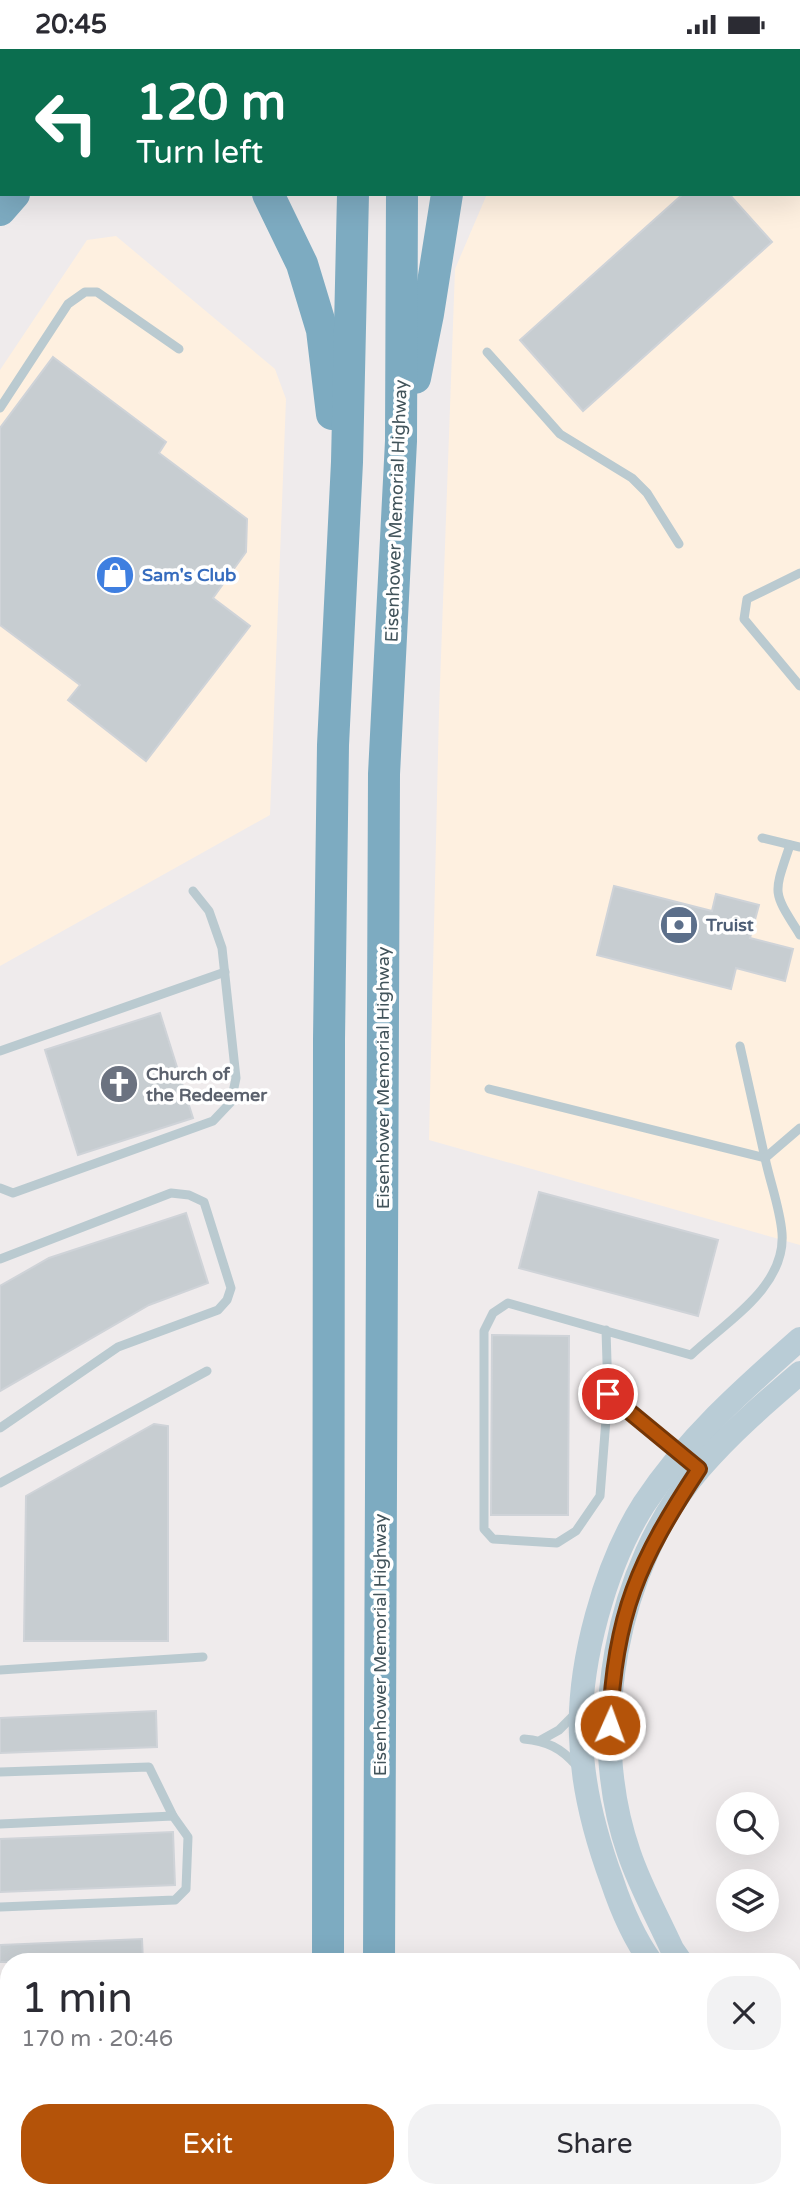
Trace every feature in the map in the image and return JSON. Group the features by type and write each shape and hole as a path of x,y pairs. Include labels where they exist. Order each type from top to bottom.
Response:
{"highway":[{"path":"0,210 12,196"},
{"path":"269,196 302,264 322,330 332,419 347,462"},
{"path":"328,1953 329,1039 333,745 347,462 353,196"},
{"name":"Eisenhower Memorial Highway","path":"379,1953 384,774 401,442 402,196"},
{"path":"401,442 428,314 447,196"}],"main road":[{"path":"675,1953 628,1852 616,1799 610,1745 611,1688 619,1633 636,1579 689,1462 717,1412 800,1339"},
{"path":"646,1953 621,1906 602,1853 584,1774 580,1736 582,1701 596,1624 611,1570 643,1506 689,1462 754,1413 800,1373"}],"lane":[{"path":"0,408 68,304 85,292 97,292 179,349"},
{"path":"486,352 560,434 632,478 648,493 679,544"},
{"path":"800,573 747,599 744,619 800,686"},
{"path":"762,838 795,846 776,885 777,895 800,935"},
{"path":"0,1188 13,1193 213,1121 231,1102 236,1078 222,949 209,911 193,891"},
{"path":"0,1051 225,972"},
{"path":"606,1330 608,1394 600,1496 588,1517 567,1539 557,1543 493,1539 484,1529 484,1331 493,1313 508,1303 606,1330 691,1355 763,1289 774,1272 781,1253 782,1232 740,1047"},
{"path":"489,1089 765,1158"},
{"path":"765,1158 800,1128"},
{"path":"0,1259 171,1193 189,1195 204,1202 231,1288 227,1300 218,1310 118,1347 0,1428"},
{"path":"0,1483 207,1371"},
{"path":"608,1394 689,1462"},
{"path":"0,1670 203,1657"},
{"path":"541,1741 575,1715 582,1701"},
{"path":"524,1739 541,1741 558,1748 584,1774"},
{"path":"0,1772 149,1767 173,1816 188,1837 186,1889 175,1900 0,1907"},
{"path":"0,1824 173,1816"}],"shaded area":[{"path":"486,196 800,196 800,1245 429,1140 439,712 455,269"},
{"path":"116,236 275,369 286,399 270,815 0,966 0,370 87,240"}],"building":[{"path":"681,196 731,196 772,242 583,411 520,340"},
{"name":"Sam's Club","path":"53,357 166,442 159,453 247,519 246,552 213,598 250,626 146,761 68,700 80,685 0,625 0,428"},
{"name":"Truist","path":"614,886 712,911 716,894 759,905 750,938 793,949 785,981 736,968 731,989 597,955"},
{"name":"Church of the Redeemer","path":"160,1013 193,1118 78,1155 45,1050"},
{"path":"539,1192 718,1240 698,1316 519,1268"},
{"path":"186,1213 208,1283 149,1305 0,1391 0,1286 49,1258"},
{"path":"492,1335 569,1336 568,1515 491,1515"},
{"path":"154,1424 168,1426 168,1641 24,1641 26,1496"},
{"path":"156,1711 157,1747 0,1753 0,1718"},
{"path":"173,1832 175,1885 0,1892 0,1839"},
{"path":"142,1939 143,1953 0,1953 0,1945"}],"place":[{"name":"Sam's Club","path":"115,575"},
{"name":"Truist","path":"679,925"},
{"name":"Church of the Redeemer","path":"119,1084"}],"route":[{"path":"608,1394 699,1469 660,1529 636,1579 619,1633 611,1688 610,1725"}]}
